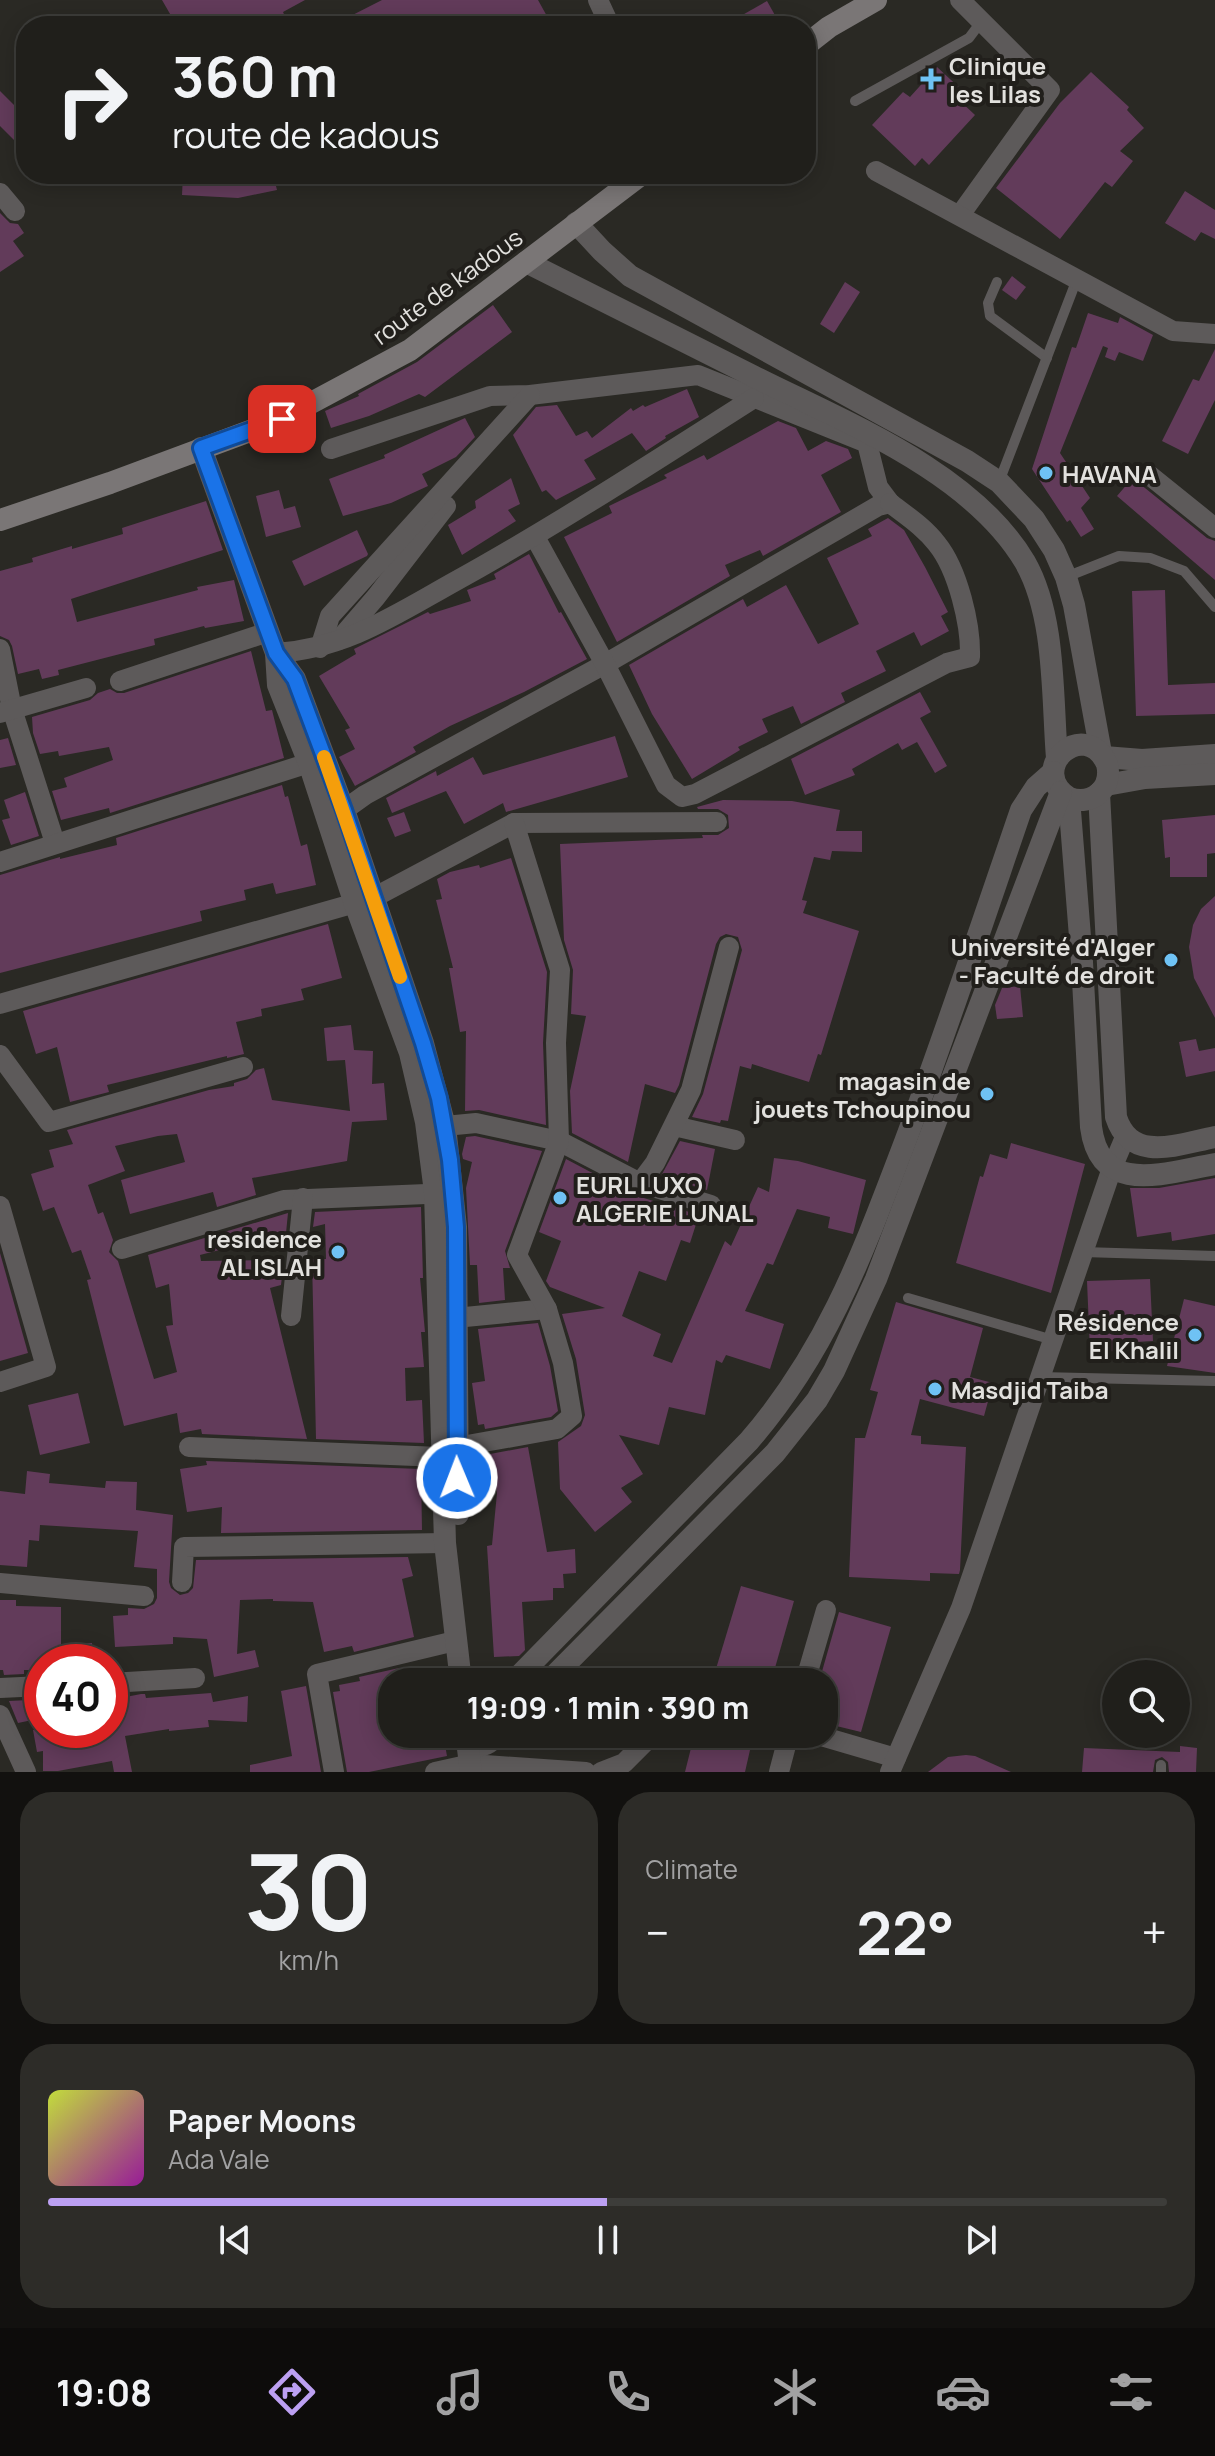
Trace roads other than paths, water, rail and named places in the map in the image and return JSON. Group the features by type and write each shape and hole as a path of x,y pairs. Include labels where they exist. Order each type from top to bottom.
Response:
{"main road":[{"path":"816,37 876,0"},
{"name":"route de kadous","path":"0,520 282,419 410,350 629,184"}],"street":[{"path":"960,0 1050,90 960,215"},
{"path":"876,171 1173,331 1215,334"},
{"path":"0,193 15,211"},
{"path":"576,223 630,276 953,454 999,482 1034,519 1054,550 1066,577 1109,771 1103,789 1116,1117 1126,1135 1149,1147 1215,1137"},
{"path":"526,262 876,438 938,475 1004,532 1026,564 1041,603 1048,639 1060,780 1082,962 1092,1139 1103,1160 1112,1168 1138,1176 1215,1164"},
{"path":"331,449 490,396 530,395 698,375 867,443 878,487 890,503 923,528 940,547 959,591 971,633 970,657 947,663 695,794 682,797 666,785 605,664 535,537"},
{"path":"328,646 376,597 530,395"},
{"path":"120,681 272,642 328,646 363,633 535,537 754,398"},
{"path":"201,448 272,642 295,679 344,810 364,901 413,1065 444,1193 457,1269 445,1543 459,1668"},
{"path":"1148,474 1215,528"},
{"path":"344,810 365,795 605,664 878,506 890,503"},
{"path":"272,642 278,685 427,1057 445,1126 448,1452 474,1668"},
{"path":"0,649 6,711 55,843"},
{"path":"6,711 86,688"},
{"path":"562,1668 775,1453 834,1371 876,1279 1060,780 1069,747 1078,745 1094,748 1103,755 1142,760 1215,755"},
{"path":"0,862 309,763"},
{"path":"1060,780 1088,800 1103,789 1145,778 1215,774"},
{"path":"527,1668 749,1441 798,1378 857,1268 945,1034 1021,810 1036,787 1060,780"},
{"path":"0,1004 364,901 514,823 717,822"},
{"path":"189,1447 448,1452 557,1429 572,1416 563,1363 547,1309 517,1255 559,1141 556,1043 560,970 514,823"},
{"path":"640,1183 655,1163 691,1090 729,947"},
{"path":"0,1055 49,1122 243,1067"},
{"path":"445,1126 476,1123 559,1141 640,1183 711,1205"},
{"path":"674,1126 735,1140"},
{"path":"838,1743 893,1765 961,1608 1126,1135"},
{"path":"122,1249 268,1204 303,1198 444,1193"},
{"path":"291,1316 303,1198"},
{"path":"0,1206 46,1367 0,1382"},
{"path":"455,1318 547,1309"},
{"path":"182,1582 184,1547 445,1543"},
{"path":"0,1583 144,1596"},
{"path":"809,1668 826,1610"},
{"path":"334,1772 317,1674 455,1641"},
{"path":"128,1682 195,1678"},
{"path":"0,1688 24,1687"},
{"path":"0,1715 26,1772"},
{"path":"601,1772 624,1763 639,1748"},
{"path":"779,1772 785,1748"},
{"path":"435,1772 481,1750 586,1772"}],"lane":[{"path":"855,101 969,38 981,22"},
{"path":"999,482 1077,279"},
{"path":"997,282 988,303 990,316 1047,358"},
{"path":"1066,577 1119,556 1150,558 1184,571 1215,607"},
{"path":"1083,1252 1215,1256"},
{"path":"908,1298 1053,1340"},
{"path":"1040,1377 1215,1381"}],"place":[{"name":"Clinique les Lilas","path":"931,79"},
{"name":"HAVANA","path":"1046,473"},
{"name":"Université d'Alger - Faculté de droit","path":"1171,960"},
{"name":"magasin de jouets Tchoupinou","path":"987,1094"},
{"name":"EURL LUXO ALGERIE LUNAL","path":"560,1198"},
{"name":"residence AL ISLAH","path":"338,1252"},
{"name":"Résidence El Khalil","path":"1195,1335"},
{"name":"Masdjid Taiba","path":"935,1389"}]}
